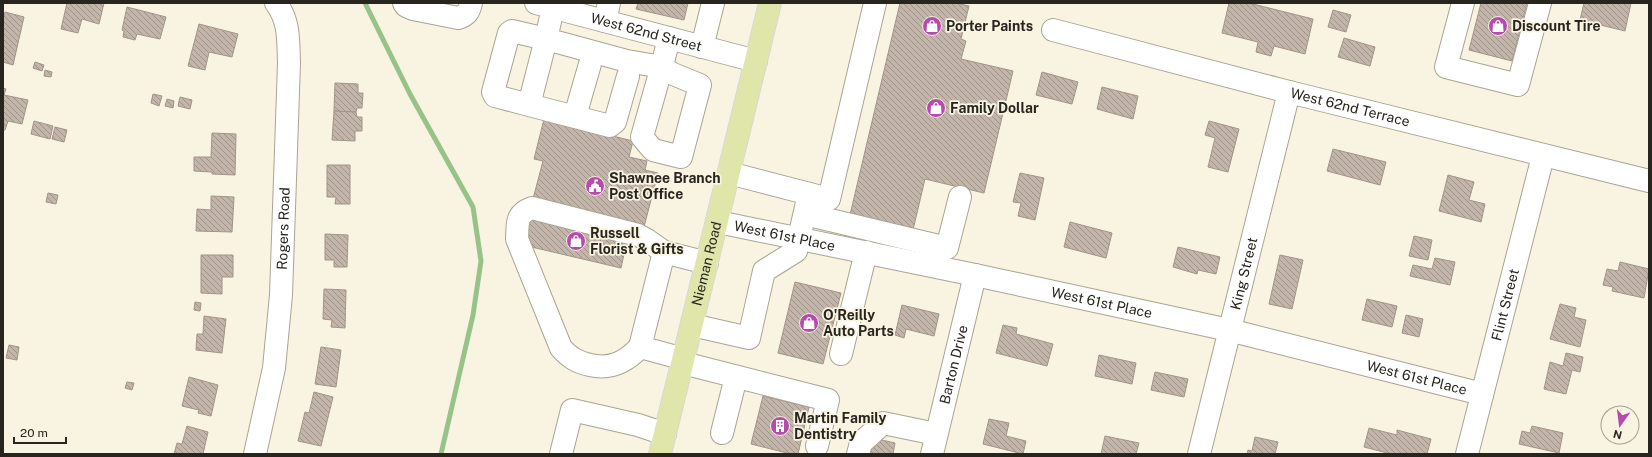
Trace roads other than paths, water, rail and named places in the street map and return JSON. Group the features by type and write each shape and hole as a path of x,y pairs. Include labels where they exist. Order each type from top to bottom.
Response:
{"main road":[{"name":"Nieman Road","path":"662,444 718,222 770,3"}],"street":[{"name":"Rogers Road","path":"255,454 274,368 281,295 289,62 287,25 283,13 276,3"},
{"path":"404,3 413,9 458,18 465,16 469,11 471,3"},
{"path":"702,47 714,3"},
{"path":"807,204 829,199 875,3"},
{"path":"1463,3 1446,67 1518,85 1540,3"},
{"path":"529,104 546,39 551,6"},
{"name":"West 62nd Street","path":"551,6 607,12 669,38 756,61"},
{"name":"West 62nd Terrace","path":"1053,30 1288,92 1649,181"},
{"path":"628,76 615,122 610,126 494,96 493,92 509,33 512,31 627,61 662,67 669,38"},
{"path":"575,116 590,64"},
{"name":"King Street","path":"1199,454 1288,92"},
{"name":"Flint Street","path":"1467,454 1543,156"},
{"path":"729,173 807,204 947,248 960,197"},
{"path":"692,325 749,338 764,271 796,251 807,204"},
{"path":"664,252 640,347 630,357 621,363 604,367 576,361 568,356 561,348 517,239 518,221 525,210 532,208 638,235 664,252 707,263"},
{"name":"West 61st Place","path":"718,222 975,275 1229,330 1456,386 1482,394"},
{"path":"841,354 866,252"},
{"name":"Barton Drive","path":"934,444 975,275"},
{"path":"640,347 736,377 828,400 817,446"},
{"path":"722,433 736,377"},
{"path":"561,454 572,410 638,425 662,444"},
{"path":"858,454 861,443 883,423 934,444"}],"waterway":[{"path":"365,3 410,94 473,207 481,261 473,315 441,454"}],"place":[{"name":"Porter Paints","path":"932,26"},
{"name":"Discount Tire","path":"1498,26"},
{"name":"Family Dollar","path":"936,108"},
{"name":"Shawnee Branch Post Office","path":"595,186"},
{"name":"Russell Florist & Gifts","path":"576,241"},
{"name":"O'Reilly Auto Parts","path":"809,323"},
{"name":"Martin Family Dentistry","path":"780,426"}]}
